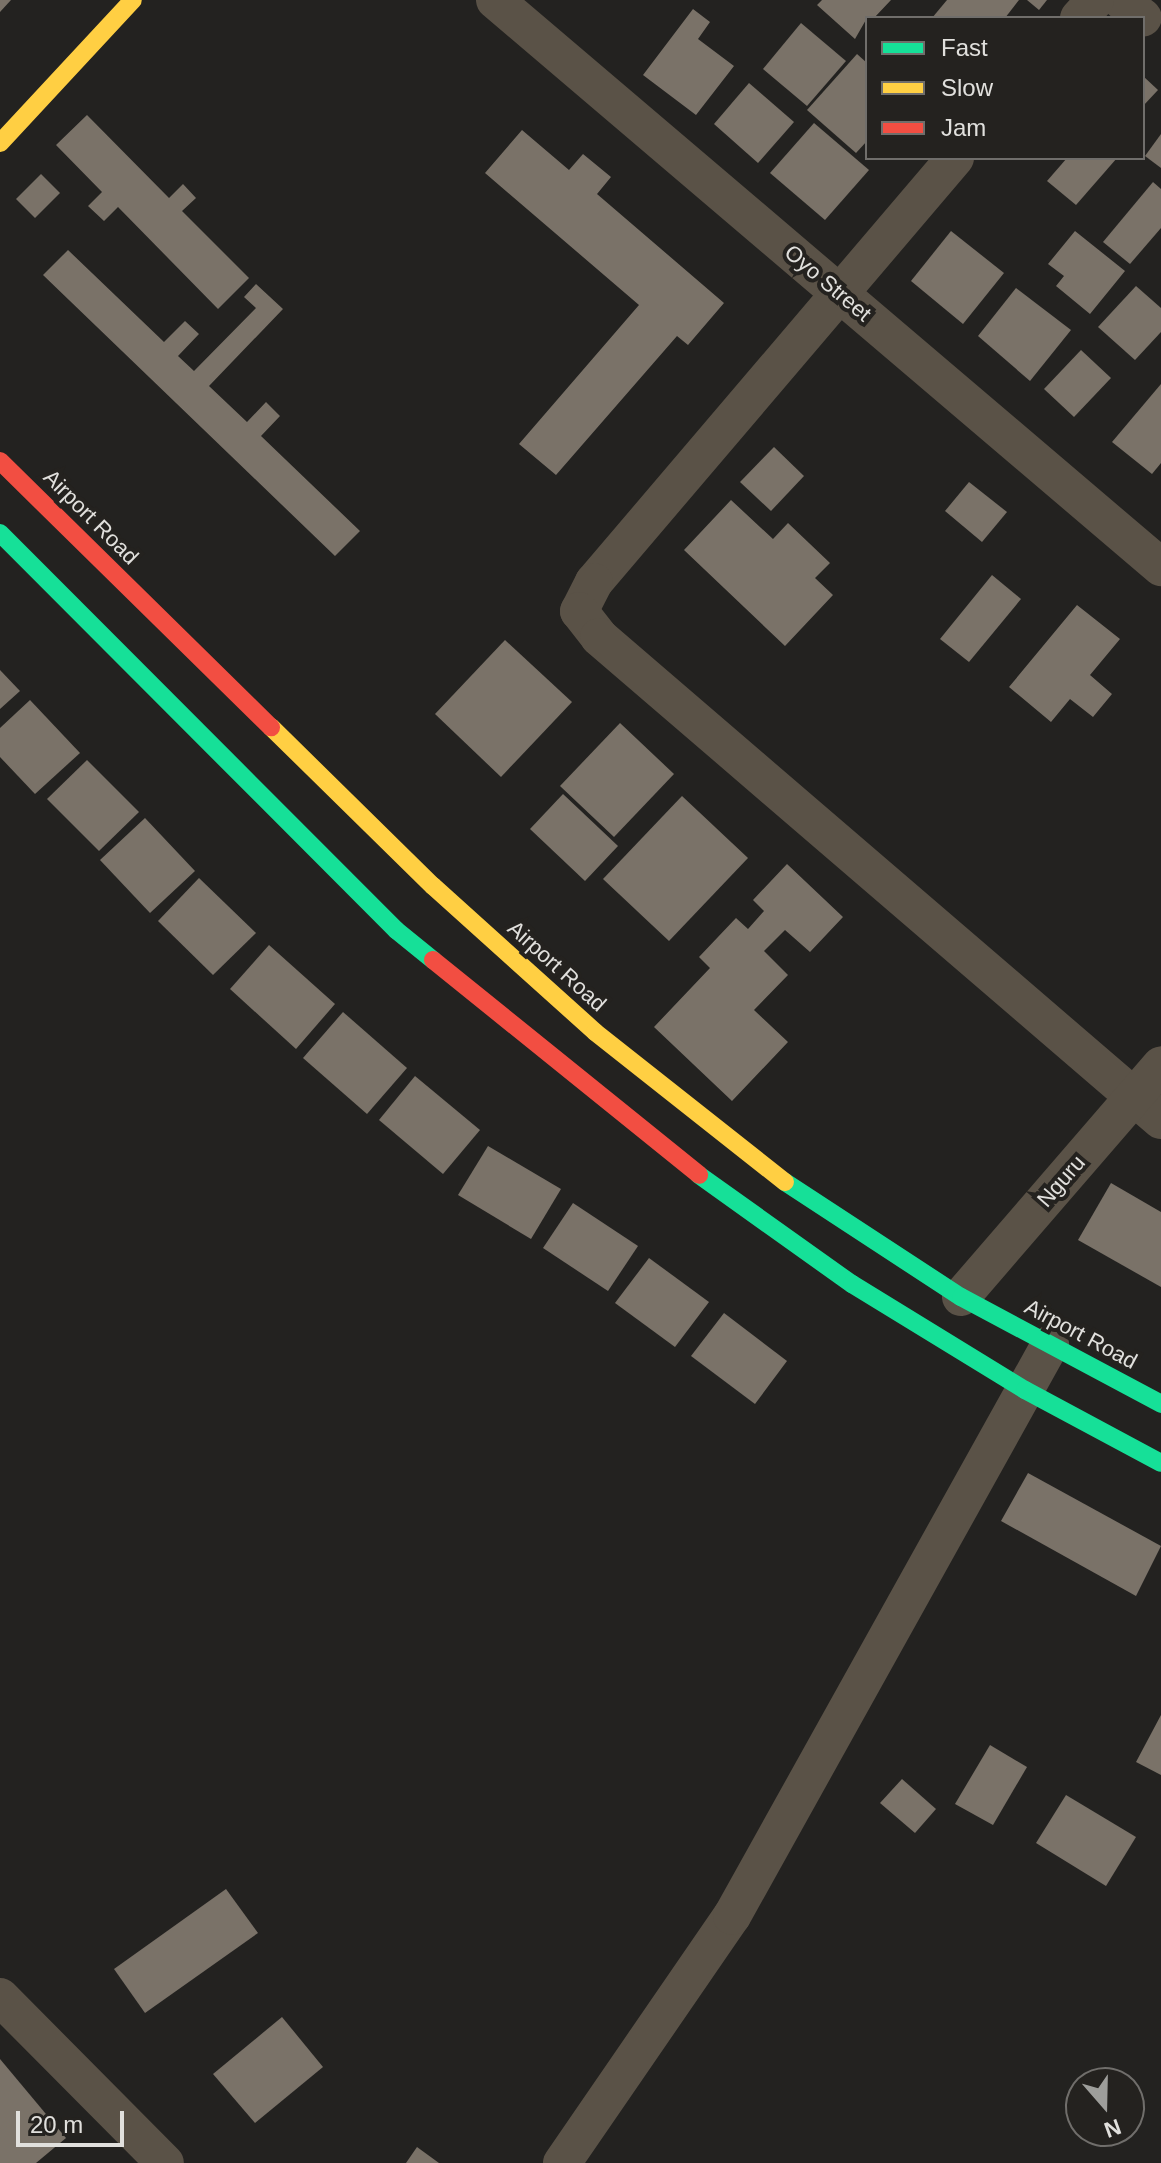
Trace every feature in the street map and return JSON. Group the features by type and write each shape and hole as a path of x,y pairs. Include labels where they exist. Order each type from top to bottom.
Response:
{"main road":[{"path":"7,125 133,0"},
{"name":"Airport Road","path":"0,461 421,876 595,1032 792,1188 961,1297 1161,1404"},
{"path":"0,533 396,930 717,1190 852,1284 1025,1390 1161,1463"}],"street":[{"name":"Oyo Street","path":"495,0 1161,567"},
{"path":"1081,16 1095,0"},
{"path":"1121,0 1141,16"},
{"path":"1145,20 1161,34"},
{"path":"953,160 837,290 594,582 579,611 599,637 1148,1108"},
{"name":"Nguru","path":"961,1297 1148,1108 1161,1065"},
{"path":"562,2163 732,1916 1050,1345"},
{"path":"0,1997 165,2163"}],"building":[{"path":"0,0 11,0 0,12"},
{"path":"822,0 891,0 876,16 865,16 855,39 817,5"},
{"path":"947,0 1019,0 1007,16 934,16"},
{"path":"1027,0 1047,0 1039,10"},
{"path":"693,9 710,22 698,39 734,66 696,115 643,75"},
{"path":"801,23 846,61 807,106 763,69"},
{"path":"857,54 865,61 865,143 856,153 807,110"},
{"path":"1145,78 1158,90 1145,104"},
{"path":"749,83 794,122 758,163 714,124"},
{"path":"87,115 169,198 183,184 196,198 182,211 249,278 218,309 118,207 104,221 88,206 102,192 56,145"},
{"path":"814,123 869,170 825,220 770,173"},
{"path":"522,130 569,170 583,154 611,177 597,194 724,303 688,345 677,336 556,475 519,444 639,305 485,173"},
{"path":"1161,134 1161,168 1145,156"},
{"path":"1065,160 1115,160 1076,205 1047,181"},
{"path":"41,174 60,193 35,218 16,199"},
{"path":"1153,182 1161,189 1161,228 1130,264 1103,242"},
{"path":"951,231 1004,273 963,324 911,281"},
{"path":"1075,231 1125,271 1090,314 1056,286 1064,276 1048,264"},
{"path":"68,250 164,342 185,321 199,334 178,356 194,371 256,308 244,297 256,284 283,309 209,386 247,422 266,402 280,416 261,436 360,531 335,556 43,275"},
{"path":"1136,286 1161,308 1161,332 1135,360 1098,327"},
{"path":"1016,288 1071,330 1030,381 978,336"},
{"path":"1081,350 1111,378 1074,417 1044,389"},
{"path":"1161,384 1161,463 1152,474 1112,442"},
{"path":"774,447 804,476 771,511 740,482"},
{"path":"969,482 1007,512 982,542 945,511"},
{"path":"731,500 773,539 788,523 830,563 815,578 833,595 785,646 684,550"},
{"path":"992,575 1021,599 969,662 940,639"},
{"path":"1077,605 1120,639 1090,675 1112,694 1093,717 1070,699 1051,722 1009,687"},
{"path":"505,640 572,702 501,777 435,714"},
{"path":"0,670 20,691 0,709"},
{"path":"30,700 80,753 35,794 0,757 0,728"},
{"path":"620,723 674,774 614,837 560,786"},
{"path":"87,760 139,812 99,851 47,799"},
{"path":"563,794 618,846 585,881 530,829"},
{"path":"682,796 748,858 669,941 603,879"},
{"path":"145,818 195,871 150,913 100,860"},
{"path":"787,864 843,917 810,952 785,930 764,951 788,975 754,1010 788,1042 732,1101 654,1027 710,968 699,957 736,918 748,929 764,911 753,900"},
{"path":"199,878 256,933 213,975 158,921"},
{"path":"269,945 335,1004 296,1049 230,989"},
{"path":"343,1012 407,1068 367,1114 303,1058"},
{"path":"415,1076 480,1130 443,1174 379,1120"},
{"path":"488,1146 561,1189 531,1239 458,1195"},
{"path":"1111,1183 1161,1212 1161,1287 1078,1240"},
{"path":"573,1203 638,1246 608,1291 543,1248"},
{"path":"649,1258 709,1302 675,1347 615,1303"},
{"path":"724,1313 787,1361 755,1404 691,1356"},
{"path":"1028,1473 1161,1546 1136,1596 1001,1521"},
{"path":"1161,1715 1161,1775 1136,1762"},
{"path":"990,1745 1027,1767 993,1825 955,1804"},
{"path":"902,1779 936,1809 915,1833 880,1803"},
{"path":"1066,1795 1136,1837 1106,1886 1036,1843"},
{"path":"226,1889 258,1933 145,2013 114,1969"},
{"path":"282,2017 323,2067 255,2123 213,2074"},
{"path":"0,2059 66,2138 36,2163 0,2163"},
{"path":"417,2147 439,2163 406,2163"}],"traffic: fast":[{"path":"0,533 396,930 433,960"},
{"path":"699,1175 852,1284 1025,1390 1161,1463"},
{"path":"785,1182 961,1297 1161,1404"}],"traffic: slow":[{"path":"0,143 133,0"},
{"path":"271,727 433,886 595,1032 785,1182"}],"traffic: jam":[{"path":"0,461 271,727"},
{"path":"433,960 699,1175"}]}
